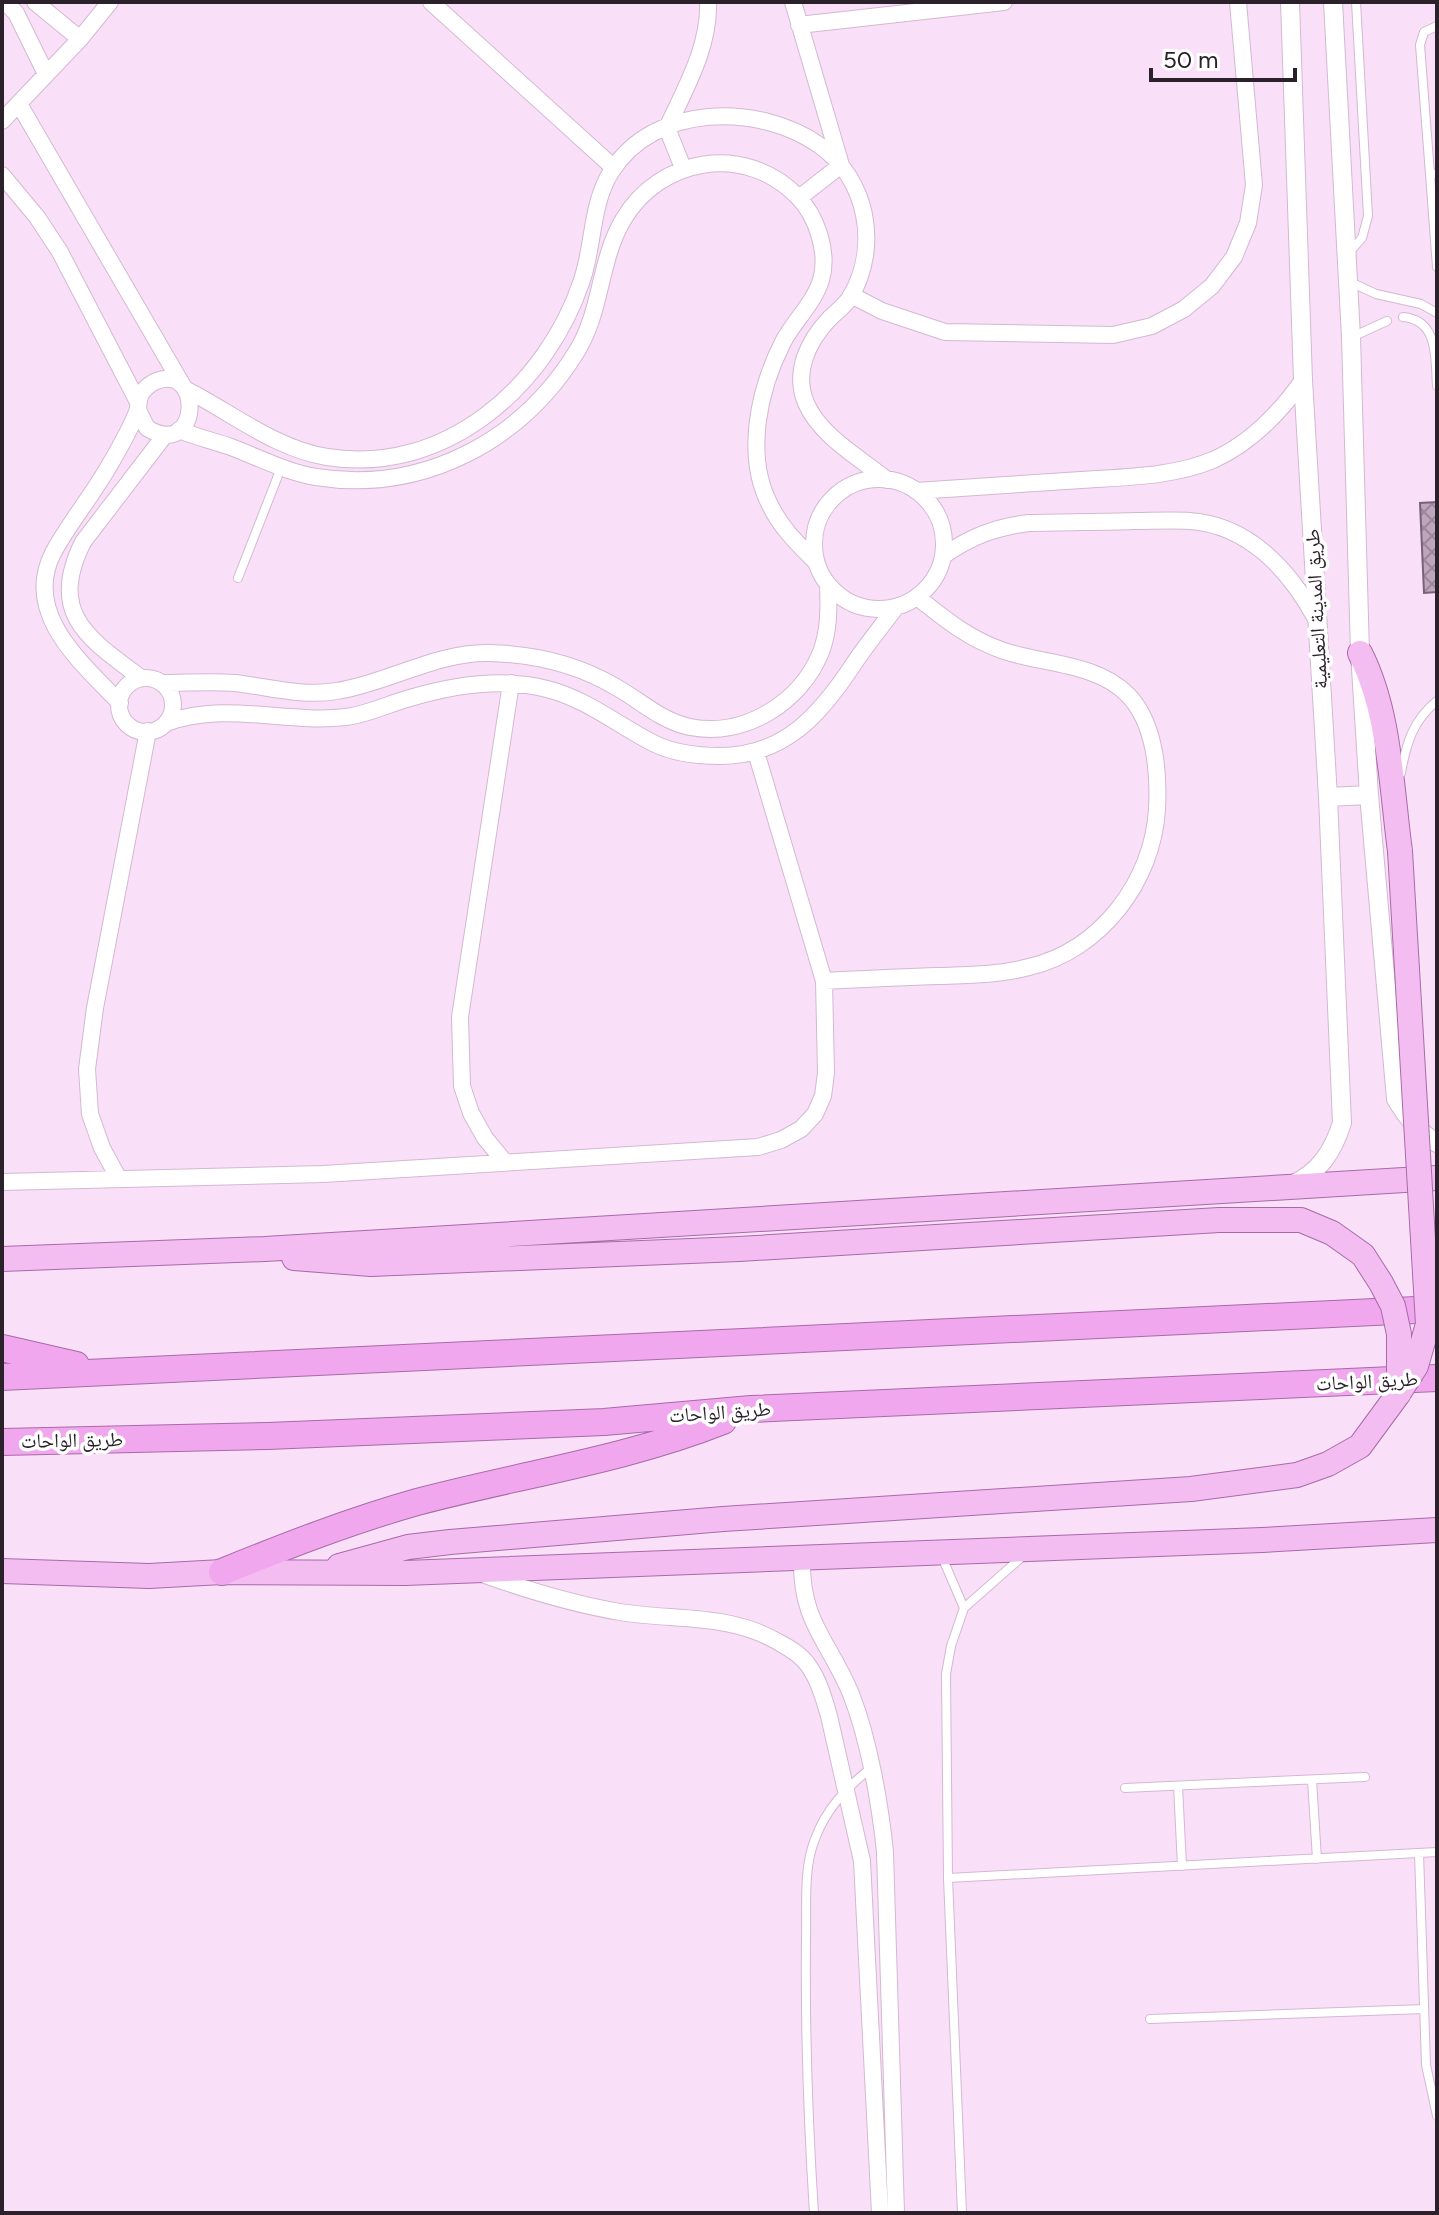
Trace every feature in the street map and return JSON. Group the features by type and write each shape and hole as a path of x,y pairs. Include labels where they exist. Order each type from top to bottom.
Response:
{"highway":[{"path":"2,1377 1437,1309"},
{"path":"2,1348 111,1372"},
{"name":"طريق الواحات","path":"2,1442 268,1436 604,1422 751,1409 1437,1378"},
{"path":"222,1572 377,1515 660,1442 751,1409"}],"main road":[{"path":"314,1574 408,1547 723,1519 1191,1489 1297,1475 1328,1464 1360,1446 1416,1366 1428,1324 1400,851 1378,700 1360,653"},
{"path":"2,1259 265,1249 1437,1178"},
{"path":"265,1249 287,1257 317,1262 371,1264 739,1249 1219,1220 1301,1220 1332,1233 1363,1255 1381,1283 1393,1306 1399,1334 1399,1393"},
{"path":"2,1571 149,1576 222,1572 314,1574 471,1570 1262,1540 1437,1530"}],"street":[{"path":"5,2 16,13 46,74"},
{"path":"35,2 80,39"},
{"path":"2,121 80,39 110,2"},
{"path":"431,2 614,168"},
{"path":"683,168 667,128 693,72 704,35 708,2"},
{"path":"793,2 841,165"},
{"path":"799,25 1004,2"},
{"path":"851,295 882,311 945,332 1113,335 1152,326 1184,309 1212,286 1234,257 1248,223 1254,185 1238,2"},
{"name":"طريق المدينة التعليمية","path":"1282,1189 1303,1180 1321,1164 1335,1145 1342,1123 1328,797 1303,380 1290,2"},
{"name":"طريق المدينة التعليمية","path":"1333,2 1351,337 1360,653 1369,795 1396,1099 1409,1119 1425,1136 1437,1143"},
{"path":"19,104 192,404 189,419 172,432 83,542 73,561 69,581 70,602 77,622 89,639 141,678 162,683 221,682 315,694 369,685 459,656 508,653 553,660 595,676 668,720 691,727 714,729 760,718 785,702 812,671 828,627 828,586"},
{"path":"2,175 37,217 60,252 138,406 140,420 147,428 172,432 316,477 372,480 428,470 454,461 503,434 545,396 587,332 601,292 609,253 624,218 650,188 683,168 708,162 733,162 758,169 780,181 799,198 820,236 823,258 821,280 775,359 759,412 757,443 760,474 769,504 789,536 815,561 828,586 852,604 881,610 917,597 934,579 943,556 941,525 932,506 916,491 887,480 817,422 805,401 801,378 805,354 816,332 851,295 863,267 867,240 865,214 856,188 841,165 822,147 799,132 774,122 748,117 694,119 667,128 636,146 614,168 600,196 583,275 559,334 541,361 497,407 471,425 414,453 370,460 326,457 284,445 173,381 161,380 142,392 138,406 94,493 52,556 46,582 49,616 59,633 120,703"},
{"path":"799,198 841,165"},
{"path":"541,361 555,364 561,374"},
{"path":"916,491 1136,476 1187,469 1215,459 1253,435 1286,405 1303,380"},
{"path":"815,561 814,533 818,519 835,496 859,482 887,480"},
{"path":"943,556 983,532 1005,526 1192,521 1224,529 1262,551 1279,565 1300,590 1316,619"},
{"path":"824,981 1000,973 1032,967 1062,955 1090,937 1114,915 1128,896 1149,854 1155,830 1156,764 1141,712 1127,694 1109,680 1088,672 1004,651 964,634 917,597"},
{"path":"141,678 126,687 120,712 131,726 148,731 183,716 221,711 311,718 365,714 407,698 448,688 511,683 547,689 582,701 658,745 706,756 731,756 756,752 788,736 817,714 896,607"},
{"path":"162,683 173,702 166,723"},
{"path":"504,1161 485,1138 471,1113 462,1086 460,1017 511,683"},
{"path":"311,718 315,694"},
{"path":"658,745 668,720"},
{"path":"119,1179 102,1148 90,1114 87,1069 95,1008 148,731"},
{"path":"2,1182 323,1174 758,1147 791,1135 815,1114 823,1096 826,1073 824,981 756,752"},
{"path":"1328,797 1369,795"},
{"path":"802,1556 801,1579 807,1610 852,1697 880,1808 885,1852 896,2213"},
{"path":"471,1570 552,1599 623,1612 733,1623 774,1639 795,1652 809,1666 822,1693 862,1861 880,2213"},
{"path":"870,2017 890,2017"}],"lane":[{"path":"1346,256 1362,238 1368,216 1356,2"},
{"path":"1437,26 1424,32 1420,41 1434,174 1437,267"},
{"path":"1348,280 1376,294 1421,304 1437,313"},
{"path":"1403,317 1421,322 1431,333 1437,386"},
{"path":"1351,337 1387,321"},
{"path":"238,578 281,468"},
{"path":"1394,806 1410,733 1437,701"},
{"path":"962,2213 948,1878 946,1674 951,1646 964,1608 1033,1548"},
{"path":"940,1553 964,1608"},
{"path":"814,2213 805,2003 807,1874 814,1840 845,1788 871,1768"},
{"path":"1125,1788 1365,1777"},
{"path":"1312,1780 1317,1859"},
{"path":"1178,1786 1182,1866"},
{"path":"948,1878 1437,1852"},
{"path":"1419,1853 1426,2065 1437,2116"},
{"path":"1150,2019 1424,2009"}],"building":[{"path":"1437,502 1437,592 1424,593 1420,503"}]}
